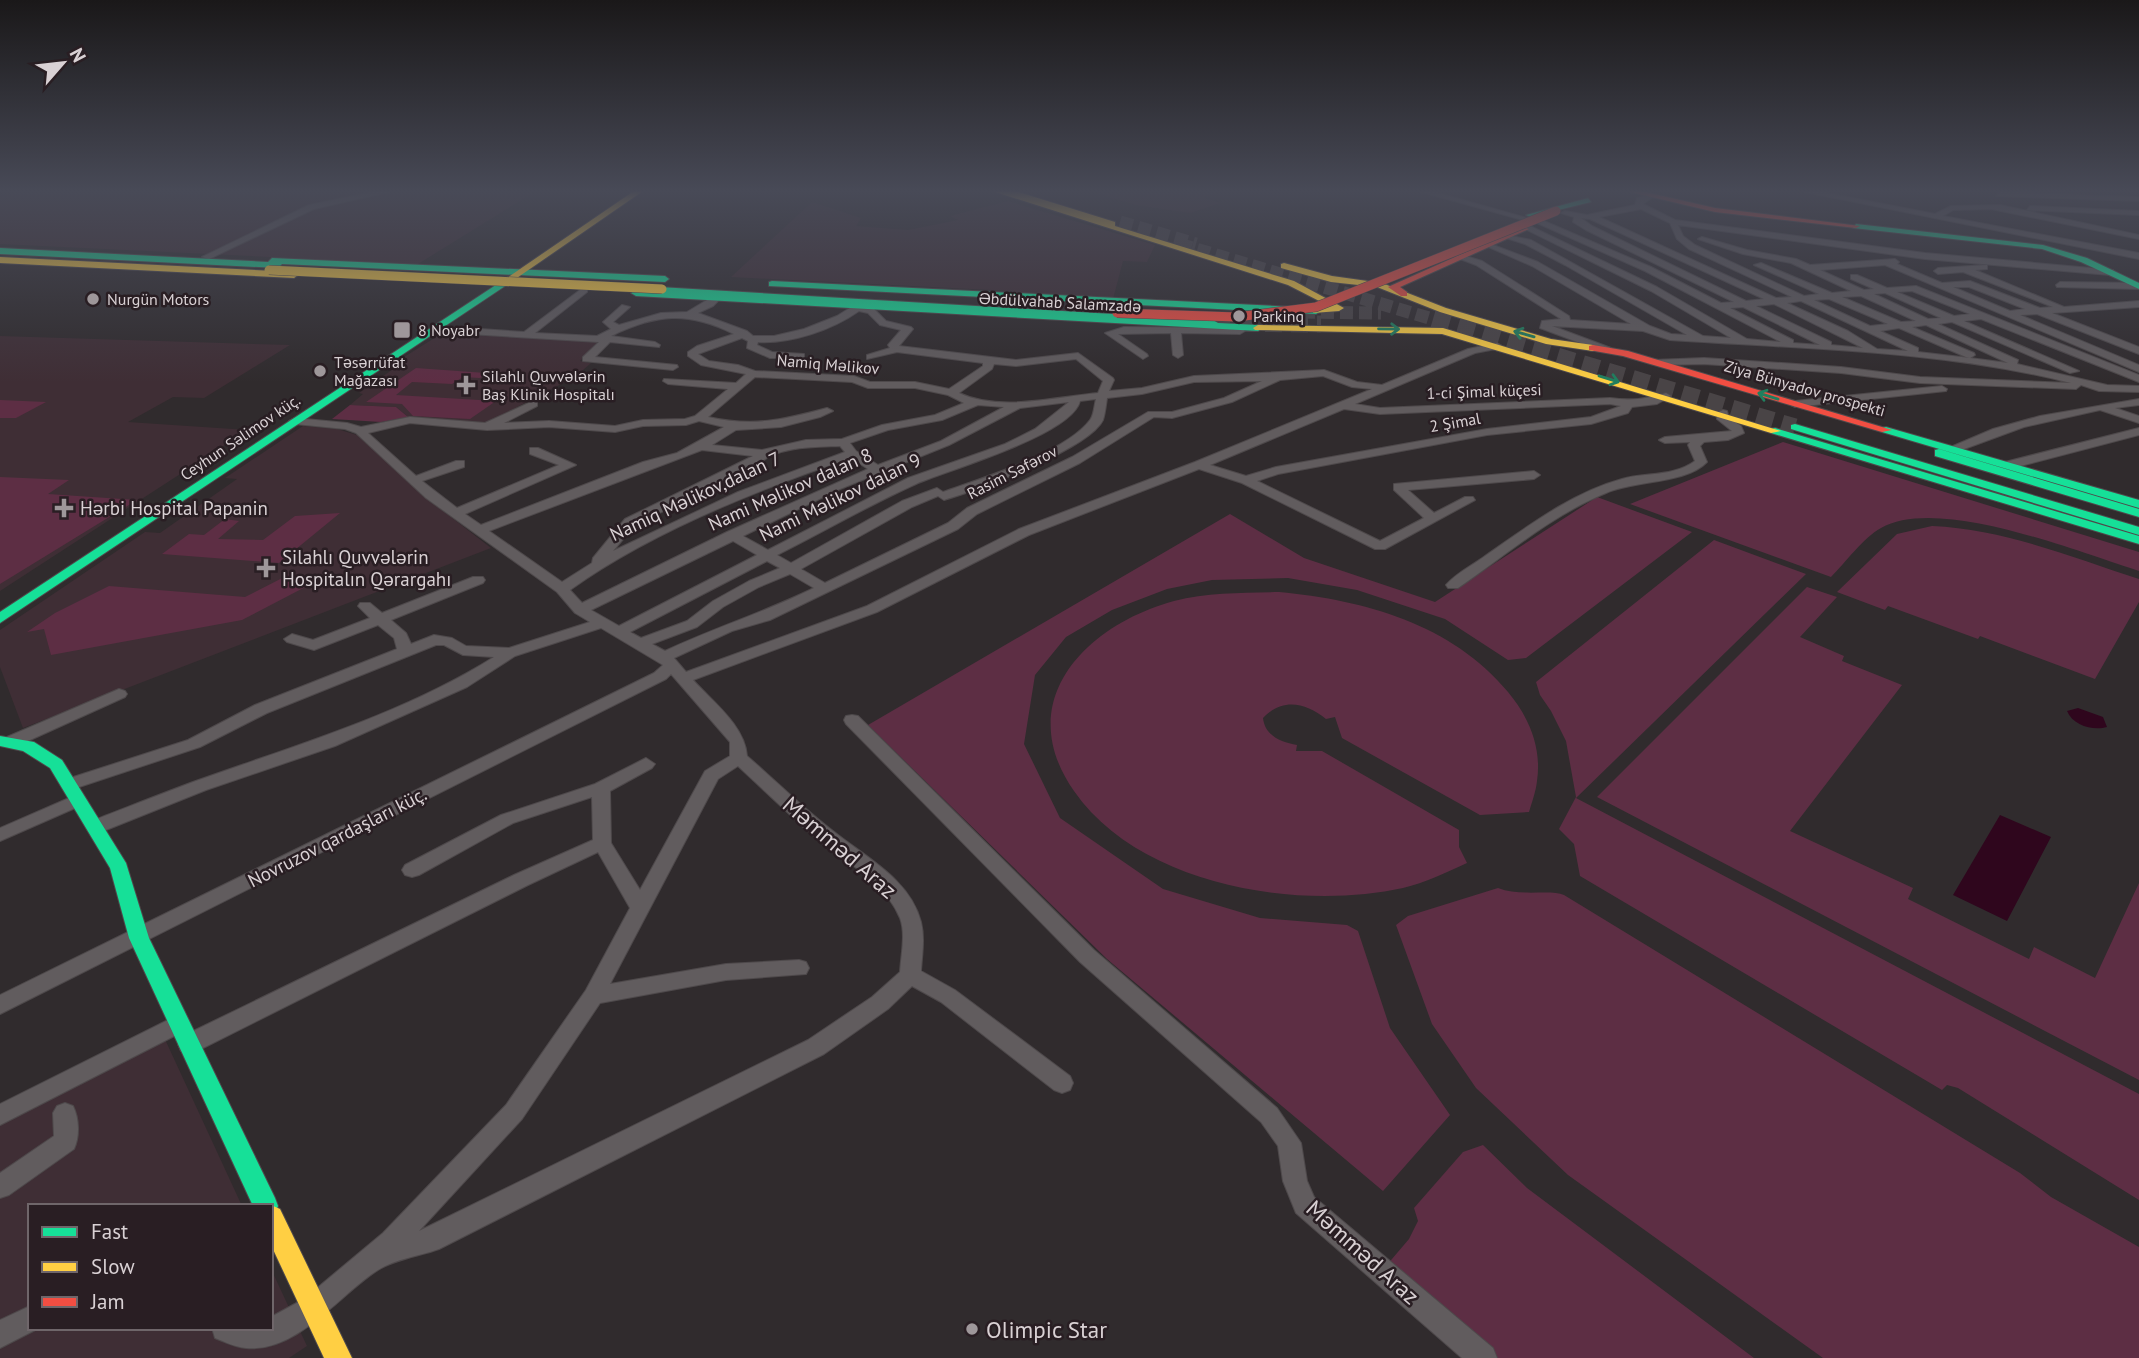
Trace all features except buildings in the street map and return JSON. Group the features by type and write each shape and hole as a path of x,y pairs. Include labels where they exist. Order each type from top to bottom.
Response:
{"main road":[{"name":"Əbdülvahab Salamzadə","path":"22,254 209,264 493,285 519,276"},
{"name":"Əbdülvahab Salamzadə","path":"86,254 188,256 209,264"},
{"path":"475,269 505,265 526,254"},
{"path":"519,276 531,254"},
{"path":"493,285 519,276 550,254"},
{"path":"1196,254 1291,283 1339,307 1311,315 1308,320 1340,328"},
{"path":"1243,254 1316,276 1404,288 1465,254"},
{"path":"1351,282 1368,280 1434,254"},
{"path":"762,284 810,291 1061,310 1122,322 1237,317 1306,309 1342,299 1456,254"},
{"path":"2066,254 2109,279 2139,286"},
{"path":"160,263 188,256"},
{"path":"1429,256 1425,260 1436,263 1454,259"},
{"name":"Əbdülvahab Salamzadə","path":"160,263 475,269 584,290 865,304 1122,322 1447,332 1497,346"},
{"name":"Əbdülvahab Salamzadə","path":"241,263 273,267 1161,309"},
{"path":"209,264 241,263"},
{"path":"455,283 472,281 484,273 475,269"},
{"name":"Əbdülvahab Salamzadə","path":"519,276 519,283 530,275 549,272 1232,308"},
{"path":"1391,272 1407,276 1404,288"},
{"name":"Ceyhun Səlimov küç.","path":"0,619 436,329 493,285"},
{"name":"Ceyhun Səlimov küç.","path":"3,602 493,285"},
{"name":"Əbdülvahab Salamzadə","path":"665,286 839,297 865,304"},
{"name":"Ziya Bünyadov prospekti","path":"1404,288 1458,315 1560,344 1607,350 1657,362 1800,417 2139,531"},
{"path":"839,297 1061,310"},
{"path":"865,304 949,310"},
{"path":"1232,308 1326,311"},
{"path":"1232,308 1277,315 1297,323 1284,329"},
{"name":"Əbdülvahab Salamzadə","path":"949,310 1213,323"},
{"path":"1497,346 2139,540"},
{"name":"Ziya Bünyadov prospekti","path":"1800,417 1952,450 2139,504"},
{"name":"Ziya Bünyadov prospekti","path":"1800,417 2139,512"},
{"name":"Ziya Bünyadov prospekti","path":"1800,417 2139,521"},
{"path":"3,602 26,601"},
{"path":"7,741 56,764 119,868 139,938 265,1204"},
{"path":"273,1221 338,1358"}],"street":[{"path":"209,264 226,254"},
{"path":"1508,254 1544,271 1644,329"},
{"path":"1553,254 1704,341"},
{"path":"1589,254 1745,342"},
{"path":"1613,254 1648,268 1795,345"},
{"path":"1644,254 1835,348"},
{"path":"1681,254 1773,301 1845,333 1874,350"},
{"path":"1708,254 1924,355"},
{"path":"1758,254 1793,261 1857,293 2029,369"},
{"path":"1793,261 1802,254"},
{"path":"1911,254 2084,271 2109,279 2139,303"},
{"path":"1751,275 1887,264 1925,256"},
{"path":"1454,259 1479,263 1554,308 1566,318 1564,323"},
{"path":"1887,264 2139,369"},
{"path":"1938,271 2020,264"},
{"path":"1758,265 1992,364"},
{"path":"1964,269 2063,308"},
{"path":"1854,277 2091,378 2086,381"},
{"path":"2060,285 2109,279"},
{"path":"1941,285 1970,284 2139,351"},
{"path":"1722,306 1882,289 1916,288 2139,379"},
{"path":"526,335 584,290"},
{"path":"673,367 587,359 602,340 619,328 636,321 687,315 710,304 716,297"},
{"path":"1868,329 2035,310 2139,303"},
{"path":"753,374 746,369 701,362 692,354 694,349 749,336 812,332 865,304 883,323 908,329 893,345 896,349"},
{"path":"619,328 608,322 625,307"},
{"path":"687,315 749,336"},
{"path":"1143,356 1109,334 1122,322 1176,330 1284,329"},
{"path":"1607,350 1542,325 1564,323 1644,329 1670,337 1704,341 1924,355 2029,369 2106,388"},
{"path":"436,329 655,345"},
{"path":"1176,330 1178,355"},
{"path":"778,375 811,347 812,332"},
{"path":"749,336 751,346 759,353 800,356"},
{"path":"673,668 872,608 1024,532 1199,465 1472,351 1497,346"},
{"path":"641,643 692,624 730,598 792,568 907,505 1007,472 1073,439 1097,420 1109,378 1080,357 1013,363 896,349 871,357"},
{"path":"951,393 960,383 988,367 989,361"},
{"path":"1657,362 1704,361 1765,365 1979,384 2139,389"},
{"name":"Rasim Səfərov","path":"673,668 727,628 765,617 953,526 972,511 1076,460 1148,416 1172,415 1228,400 1278,377 1324,373 1356,385 1386,386"},
{"name":"Namiq Məlikov","path":"699,418 753,374 854,379 868,384 915,385 976,402 1017,405 1075,399 1204,378 1278,377"},
{"path":"668,380 737,386"},
{"path":"1920,380 1931,390"},
{"path":"1800,417 1931,390 1979,384"},
{"name":"2 Şimal","path":"1246,480 1276,471 1488,432 1589,420 1624,411 1628,404 1653,402 1666,396"},
{"name":"Nami Məlikov dalan 9","path":"618,632 912,481 1009,446 1039,431 1073,407 1075,399"},
{"name":"1-ci Şimal küçesi","path":"1342,405 1380,411 1610,401 1628,404"},
{"path":"703,447 762,454 806,444 843,442 886,428 938,418 976,402"},
{"path":"1952,450 1995,430 2100,406 2139,402"},
{"path":"487,427 533,404"},
{"name":"Nami Məlikov dalan 8","path":"580,610 732,535 945,443 1017,405"},
{"path":"2100,406 2139,420"},
{"path":"295,421 347,426 360,431 410,420 487,427 575,424 593,429 615,429 643,423 686,422 699,418 751,427 799,421 827,411"},
{"path":"1665,440 1699,440 1738,433 1737,428 1723,419 1723,413"},
{"path":"478,531 647,465 703,447 734,426"},
{"name":"Məmməd Araz","path":"360,431 454,514 562,589 580,610 641,643 673,668 734,735 738,758 825,835 888,884 900,898 911,920 913,935 910,975"},
{"path":"2009,465 2139,431"},
{"path":"1453,585 1592,492 1628,481 1690,471 1702,462 1694,445 1699,440"},
{"path":"843,442 852,454 972,511"},
{"path":"454,514 570,465 534,451"},
{"path":"597,563 630,522 755,461 762,454"},
{"name":"Namiq Məlikov,dalan 7","path":"562,589 597,563 746,492 805,468 852,454"},
{"path":"415,480 460,464"},
{"path":"1199,465 1246,480 1380,546 1469,500"},
{"path":"1433,519 1398,487 1534,475"},
{"path":"732,535 824,588"},
{"path":"292,639 314,645 478,580"},
{"path":"365,606 401,636 405,651"},
{"path":"95,827 329,742 461,684 510,653 600,623"},
{"path":"0,835 73,793 245,720 261,709 405,651 441,640 463,650 510,653"},
{"name":"Novruzov qardaşları küç.","path":"0,1004 139,938 673,668"},
{"path":"7,741 119,694"},
{"name":"Məmməd Araz","path":"852,720 1087,956 1269,1115 1289,1143 1296,1181 1305,1205 1483,1358"},
{"path":"273,1330 314,1307 392,1242 514,1112 593,996 711,775 738,758"},
{"path":"412,870 507,820 601,788 646,764"},
{"path":"601,788 602,843 641,909"},
{"path":"189,1044 521,880 602,843"},
{"path":"593,996 726,972 799,968"},
{"path":"371,1259 430,1240 816,1047 880,1003 910,975 948,996 1062,1083"},
{"path":"0,1115 178,1024"},
{"path":"0,1187 66,1141 65,1113"},
{"path":"0,1334 28,1320"},
{"path":"228,1330 237,1335 264,1335 273,1330"}],"shaded area":[{"path":"217,254 434,254 418,264"},
{"path":"755,254 1151,254 1147,262 1123,261 1113,299 1087,295 1013,294 1011,291 731,277"},
{"name":"Silahlı Quvvələrin Baş Klinik Hospitalı","path":"444,332 601,342 580,361 591,363 575,377 477,428 408,417 396,407 350,405 363,394 359,393 406,360 401,359"},
{"name":"Hərbi Hospital Papanin","path":"0,336 290,345 204,398 173,397 128,422 248,430 0,591"},
{"path":"416,368 486,373 480,378 463,377 452,384 412,382 396,395 496,401 470,419 413,416 402,404 366,402"},
{"path":"0,400 46,402 16,418 0,418"},
{"path":"350,405 396,407 408,417 381,422 332,419"},
{"name":"Silahlı Quvvələrin Hospitalın Qərargahı","path":"303,426 337,429 357,435 433,503 491,548 23,728 0,667 0,630 145,532 160,533 237,479 225,478"},
{"path":"1783,442 2139,552 2139,571 2008,530 1937,518 1906,520 1881,528 1861,544 1831,577 1630,504"},
{"path":"0,477 69,480 48,494 137,500 0,584"},
{"path":"1597,497 1692,532 1526,658 1508,660 1445,619 1357,590 1288,578 1212,580 1167,589 1112,610 1066,637 1035,675 1024,744 1060,818 1163,889 1260,918 1347,925 1358,931 1390,1028 1450,1115 1383,1191 1107,959 868,725 1230,514 1304,558 1435,602"},
{"path":"340,513 279,563 162,554 189,534 204,535 225,519 239,521 218,539 263,540 295,516"},
{"path":"1932,526 2011,538 2139,579 2139,602 2095,679 1980,636 1978,639 1888,606 1885,610 1837,592 1897,534"},
{"path":"1714,540 1806,574 1576,798 2139,1094 2139,1200 1958,1088 1947,1085 1942,1090 1580,876 1574,844 1559,829 1576,797 1566,741 1540,695 1536,682"},
{"path":"292,573 311,584 242,620 51,655 44,629 27,632 55,613 109,586 245,597"},
{"path":"1807,587 1837,597 1800,637 1844,656 1842,661 1902,685 1790,831 1913,888 1908,899 2029,959 2034,947 2095,978 2139,883 2139,1080 1597,797"},
{"path":"1279,592 1343,601 1404,620 1461,649 1486,669 1508,692 1522,712 1536,745 1536,789 1529,812 1480,815 1342,738 1335,717 1326,719 1303,706 1286,705 1278,707 1263,718 1270,734 1297,745 1296,751 1322,751 1459,830 1459,847 1467,863 1403,888 1317,896 1270,892 1224,884 1179,870 1138,849 1103,823 1074,791 1057,758 1051,727 1055,698 1067,671 1087,648 1112,628 1142,612 1200,596"},
{"path":"2078,708 2103,717 2107,727 2090,728 2079,724 2067,711"},
{"path":"2000,815 2051,837 2007,921 1953,895"},
{"path":"1498,888 1564,895 2020,1173 2051,1197 2139,1247 2139,1358 1823,1358 1568,1175 1476,1088 1432,1024 1396,925 1408,916"},
{"path":"163,1035 241,1204 28,1204 28,1330 273,1330 273,1273 307,1346 289,1358 0,1358 0,1120"},
{"path":"1483,1145 1527,1188 1754,1358 1495,1358 1386,1266 1409,1239 1418,1221 1414,1208 1463,1152"}],"tunnel":[{"path":"1214,254 1439,321"},
{"path":"1302,312 1381,313"},
{"path":"1433,319 1795,427"},
{"path":"1213,323 1321,324"}],"traffic: fast":[{"path":"67,254 278,265"},
{"path":"2066,254 2139,286"},
{"path":"272,261 665,279"},
{"path":"0,619 508,280"},
{"path":"772,284 1316,311"},
{"path":"662,289 1213,323"},
{"path":"636,293 1258,328"},
{"path":"1795,427 2139,531"},
{"path":"1886,430 2139,504"},
{"path":"1775,431 2139,540"},
{"path":"1939,453 2138,513"},
{"path":"0,741 28,746 56,764 119,868 139,938 265,1204"}],"traffic: slow":[{"path":"508,280 546,254"},
{"path":"1199,254 1291,283 1339,308 1316,311"},
{"path":"0,260 294,275"},
{"path":"1284,266 1331,279 1379,285 1443,310 1550,342 1593,348"},
{"path":"269,270 662,289"},
{"path":"1258,328 1443,331 1775,431"},
{"path":"273,1221 338,1358"}],"traffic: jam":[{"path":"1117,313 1237,317 1316,307 1448,254"},
{"path":"1404,294 1393,287 1467,254"},
{"path":"1593,348 1624,353 1886,430"}],"place":[{"name":"Nurgün Motors","path":"93,299"},
{"name":"Parkinq","path":"1239,316"},
{"name":"8 Noyabr","path":"402,330"},
{"name":"Təsərrüfat Mağazası","path":"320,371"},
{"name":"Silahlı Quvvələrin Baş Klinik Hospitalı","path":"466,385"},
{"name":"Hərbi Hospital Papanin","path":"64,508"},
{"name":"Silahlı Quvvələrin Hospitalın Qərargahı","path":"266,568"},
{"name":"Olimpic Star","path":"972,1329"}]}
